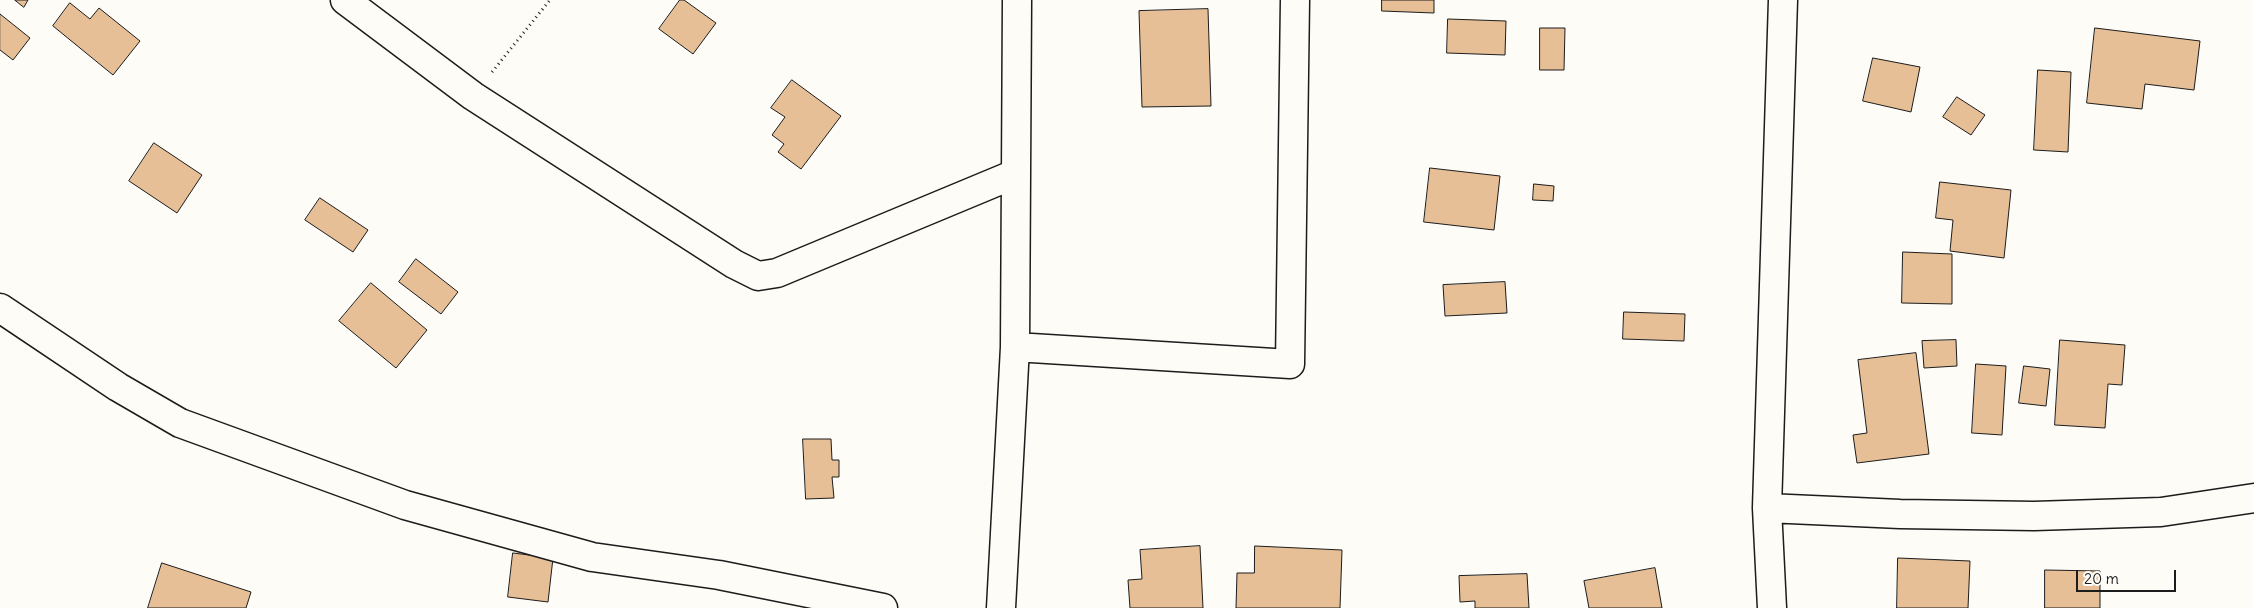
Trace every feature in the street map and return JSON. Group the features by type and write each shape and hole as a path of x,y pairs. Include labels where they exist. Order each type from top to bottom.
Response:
{"street":[{"path":"345,0 473,96 734,264 758,276 777,273 1015,174"},
{"path":"1001,608 1015,347 1017,0"},
{"path":"1015,347 1290,364 1295,0"},
{"path":"1772,608 1767,508 1783,0"},
{"path":"0,308 118,387 180,423 405,505 592,557 719,575 883,608"},
{"path":"1767,508 1900,514 2034,516 2161,512 2254,498"}],"path":[{"path":"473,96 550,0"}],"building":[{"path":"15,0 28,0 24,7"},
{"path":"680,0 684,0 716,23 693,54 659,29"},
{"path":"1382,0 1434,0 1434,13 1382,11"},
{"path":"70,3 90,19 99,8 140,41 113,75 53,26"},
{"path":"1208,9 1211,106 1142,107 1139,11"},
{"path":"0,14 30,38 13,60 0,50"},
{"path":"1448,19 1506,21 1505,55 1447,53"},
{"path":"1540,28 1565,28 1564,70 1540,70"},
{"path":"2095,28 2200,41 2194,90 2145,84 2142,109 2087,103"},
{"path":"1873,58 1920,67 1911,112 1863,101"},
{"path":"2038,70 2071,72 2068,152 2034,150"},
{"path":"792,80 841,116 801,169 778,152 784,144 772,135 785,117 771,108"},
{"path":"1957,97 1985,115 1971,135 1943,117"},
{"path":"154,143 202,175 177,213 129,181"},
{"path":"1430,168 1500,176 1494,230 1424,222"},
{"path":"1940,182 2011,190 2004,258 1950,251 1953,220 1936,218"},
{"path":"1534,184 1554,186 1553,201 1533,200"},
{"path":"320,198 368,230 353,252 305,220"},
{"path":"1903,252 1952,254 1952,304 1902,303"},
{"path":"416,259 458,292 441,314 399,282"},
{"path":"1505,282 1507,313 1445,316 1443,285"},
{"path":"371,283 427,330 396,368 339,321"},
{"path":"1624,312 1685,314 1684,341 1623,339"},
{"path":"1956,340 1957,366 1924,368 1922,341"},
{"path":"2060,340 2125,345 2122,385 2108,384 2105,428 2055,425"},
{"path":"1916,353 1929,454 1857,463 1853,435 1867,433 1858,360"},
{"path":"1976,364 2006,366 2002,435 1972,433"},
{"path":"2024,366 2050,369 2046,406 2019,403"},
{"path":"803,439 831,439 832,460 839,460 839,477 832,477 834,498 806,499"},
{"path":"1200,546 1203,608 1130,608 1128,580 1142,579 1140,550"},
{"path":"1255,546 1342,550 1340,608 1236,608 1237,573 1254,573"},
{"path":"513,553 553,558 548,602 508,597"},
{"path":"1898,558 1970,561 1968,608 1897,608"},
{"path":"162,563 251,592 246,608 148,608"},
{"path":"1655,568 1662,608 1589,608 1584,581"},
{"path":"2045,570 2100,571 2100,608 2045,608"},
{"path":"1527,574 1529,608 1475,608 1475,601 1460,602 1459,576"}]}
